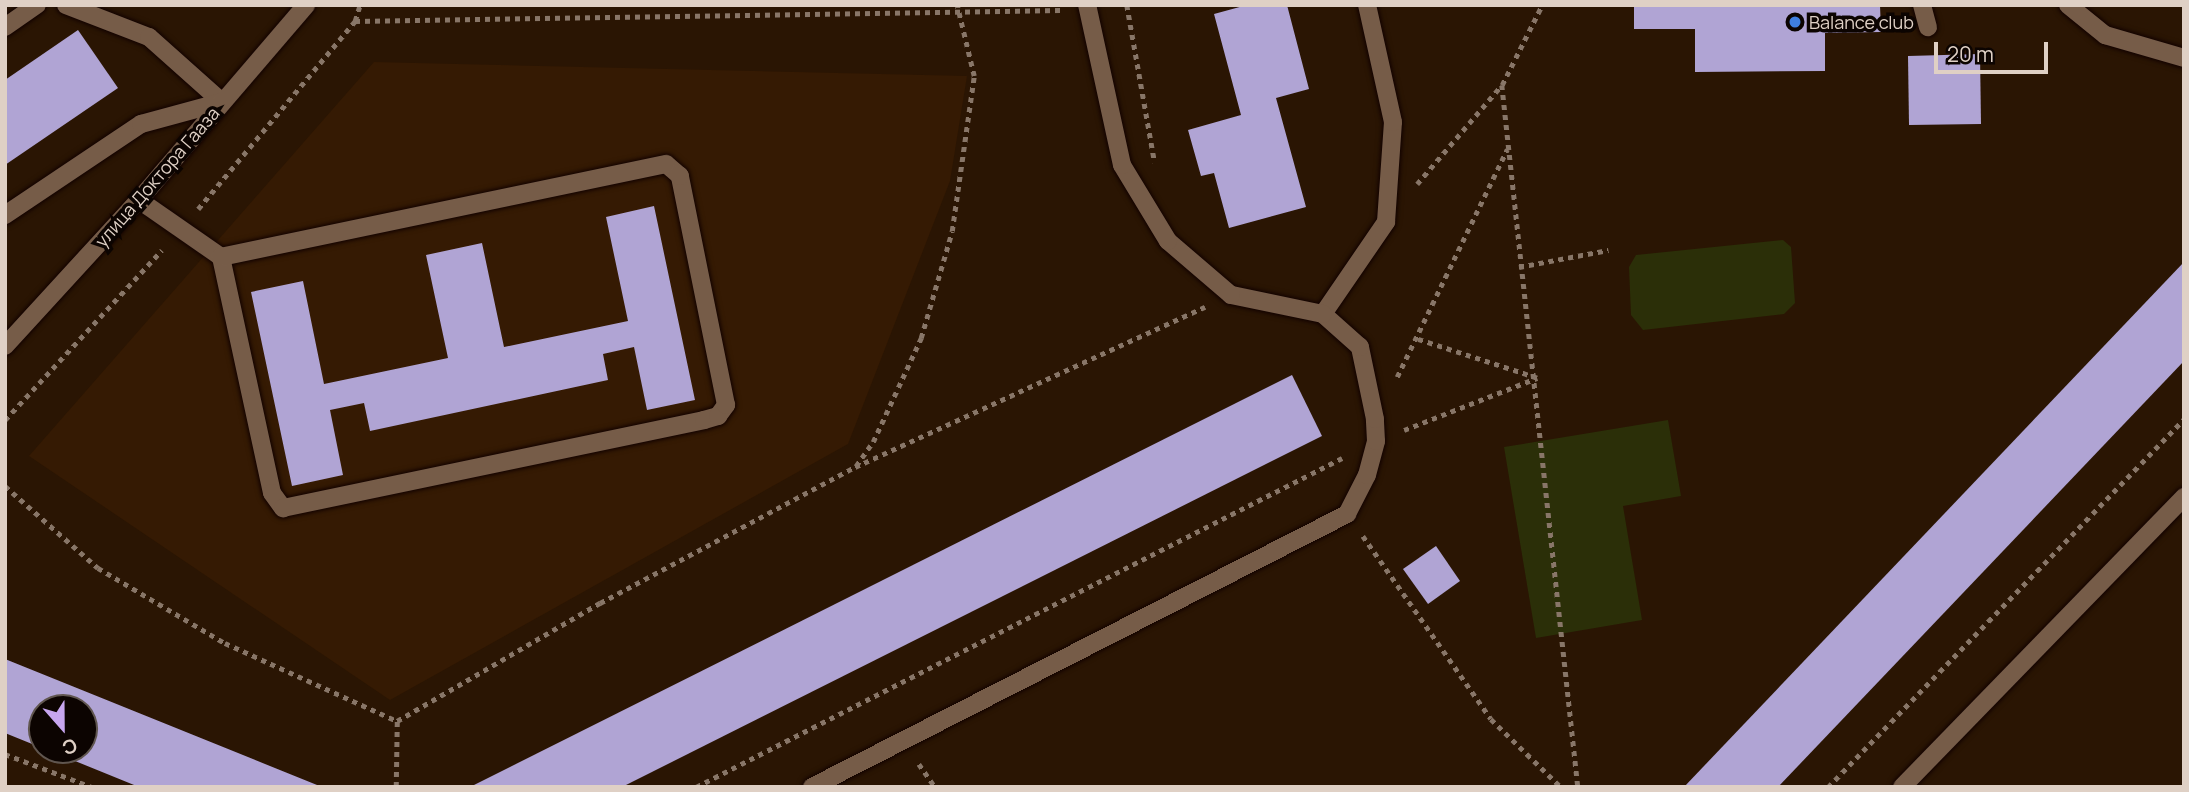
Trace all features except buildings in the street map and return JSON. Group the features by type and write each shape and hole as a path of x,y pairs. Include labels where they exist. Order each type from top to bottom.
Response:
{"street":[{"path":"5,27 37,5"},
{"path":"66,5 149,37 222,102"},
{"name":"улица Доктора Гааза","path":"5,346 139,200 306,5"},
{"path":"1323,314 1386,222 1393,122 1367,5"},
{"path":"1922,5 1928,27"},
{"path":"2068,5 2105,36 2184,58"},
{"path":"812,787 1347,514 1367,475 1376,441 1375,419 1360,347 1323,314 1231,295 1168,241 1122,165 1087,6"},
{"path":"5,215 141,124 222,102"},
{"path":"139,200 221,257 272,493 283,508 704,420 718,416 726,405 680,176 666,164 221,257"},
{"path":"1902,787 2184,497"}],"path":[{"path":"855,467 873,442 921,338 952,231 974,76 957,5"},
{"path":"1127,5 1157,174"},
{"path":"1386,222 1502,85 1542,5"},
{"path":"355,21 959,12 1087,6"},
{"path":"1502,85 1519,267 1537,378 1578,787"},
{"path":"1375,419 1417,339 1507,148"},
{"path":"1519,267 1608,250"},
{"path":"397,721 600,603 855,467 1231,295"},
{"path":"1417,339 1537,378"},
{"path":"696,787 1376,441 1537,378"},
{"path":"1828,787 2184,419"},
{"path":"5,486 98,568 225,643 397,721"},
{"path":"1347,514 1491,719 1562,787"},
{"path":"396,787 397,721"},
{"path":"5,754 92,787"}],"shaded area":[{"path":"374,62 967,76 950,181 848,444 390,700 29,456"}],"green space":[{"path":"1783,240 1791,247 1795,303 1784,314 1643,330 1631,315 1629,267 1636,255"},
{"path":"1668,420 1681,496 1623,506 1642,620 1536,638 1504,447"}],"place":[{"name":"Balance club","path":"1795,22"}]}
